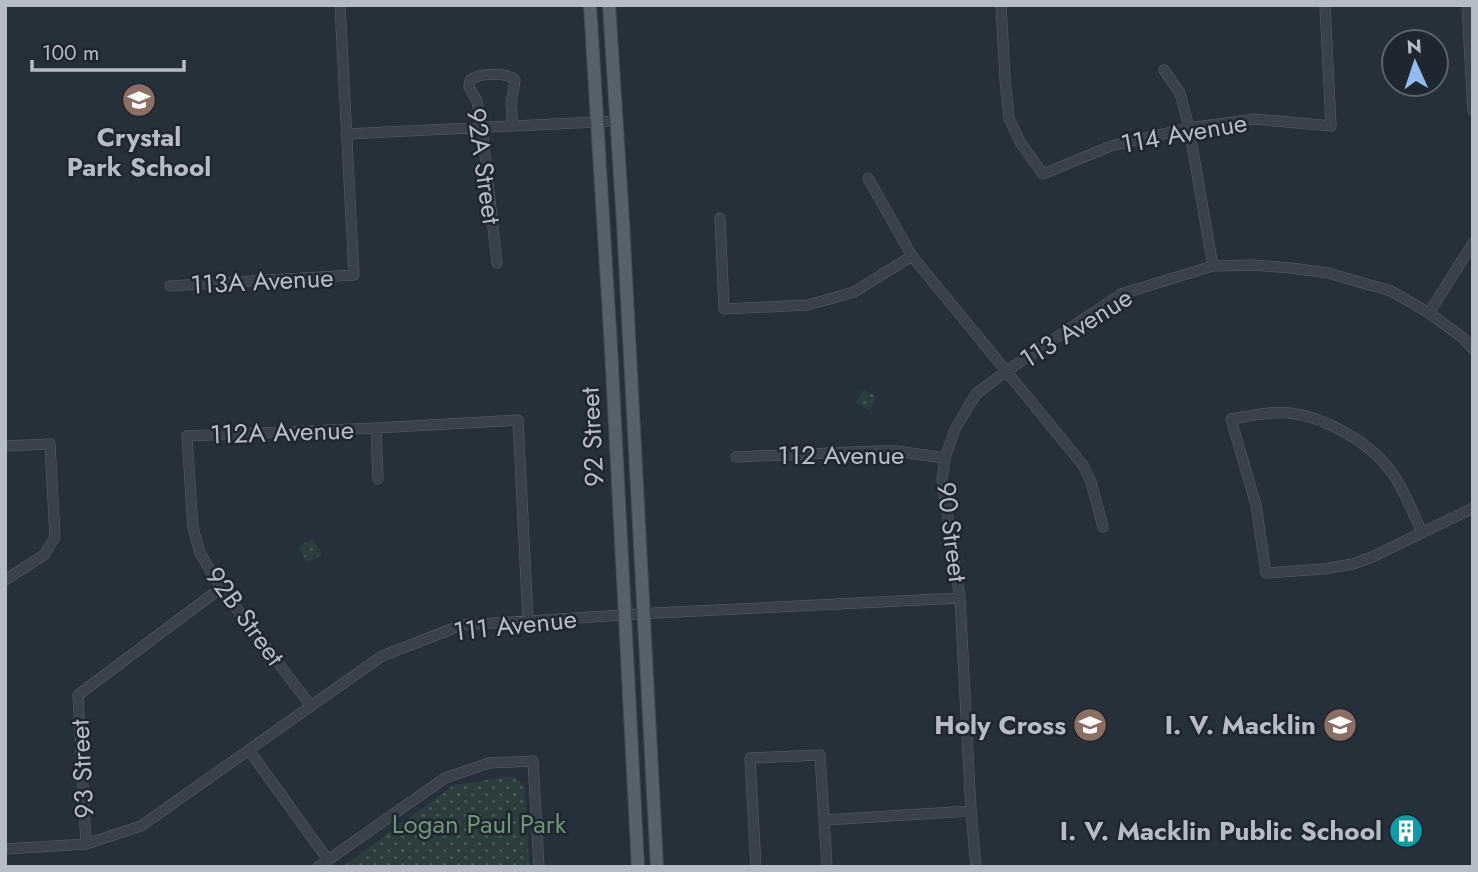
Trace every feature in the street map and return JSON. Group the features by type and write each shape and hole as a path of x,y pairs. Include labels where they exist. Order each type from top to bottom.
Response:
{"main road":[{"name":"92 Street","path":"590,5 638,867"},
{"name":"92 Street","path":"609,5 657,867"}],"street":[{"path":"340,5 346,134 617,121"},
{"name":"114 Avenue","path":"1001,5 1010,118 1020,142 1043,174 1111,145 1189,128 1255,119 1331,126 1325,5"},
{"path":"1467,5 1473,111"},
{"path":"1164,70 1180,93 1189,128 1213,267"},
{"name":"92A Street","path":"496,263 482,128 477,101 469,87 475,76 509,75 515,80 511,104 513,126"},
{"name":"113A Avenue","path":"170,286 354,275 346,134"},
{"path":"868,178 912,256 1083,465 1091,482 1103,527"},
{"path":"720,218 724,309 808,305 854,292 912,256"},
{"path":"1429,313 1473,243"},
{"name":"113 Avenue","path":"1005,372 1121,294 1213,267 1253,265 1328,273 1391,291 1429,313 1463,338 1473,349"},
{"name":"90 Street","path":"976,867 960,598 942,480 955,429 976,394 1005,372"},
{"path":"1422,532 1390,470 1370,449 1349,435 1320,421 1292,413 1270,413 1231,419 1256,505 1266,573 1353,564 1372,557 1473,508"},
{"name":"112A Avenue","path":"187,436 518,420 528,620"},
{"name":"112A Avenue","path":"376,428 378,479"},
{"name":"92B Street","path":"187,436 193,528 200,553 220,588 311,706"},
{"path":"5,446 50,444 55,537 44,555 5,580"},
{"name":"112 Avenue","path":"736,457 896,451 946,458"},
{"name":"93 Street","path":"86,844 78,695 220,588"},
{"name":"111 Avenue","path":"5,849 86,844 141,825 382,656 462,625 960,598"},
{"path":"249,750 328,860"},
{"path":"756,867 750,758 820,755 827,867"},
{"path":"318,867 445,778 489,763 533,761 539,867"},
{"path":"824,820 971,811"}],"green space":[{"path":"863,390 876,396 870,410 856,403"},
{"path":"313,539 322,554 308,563 298,547"},
{"name":"Logan Paul Park","path":"513,776 525,786 529,867 342,867 454,785"}],"place":[{"name":"Crystal Park School","path":"139,100"},
{"name":"Holy Cross","path":"1090,725"},
{"name":"I. V. Macklin","path":"1340,725"},
{"name":"I. V. Macklin Public School","path":"1406,831"}]}
